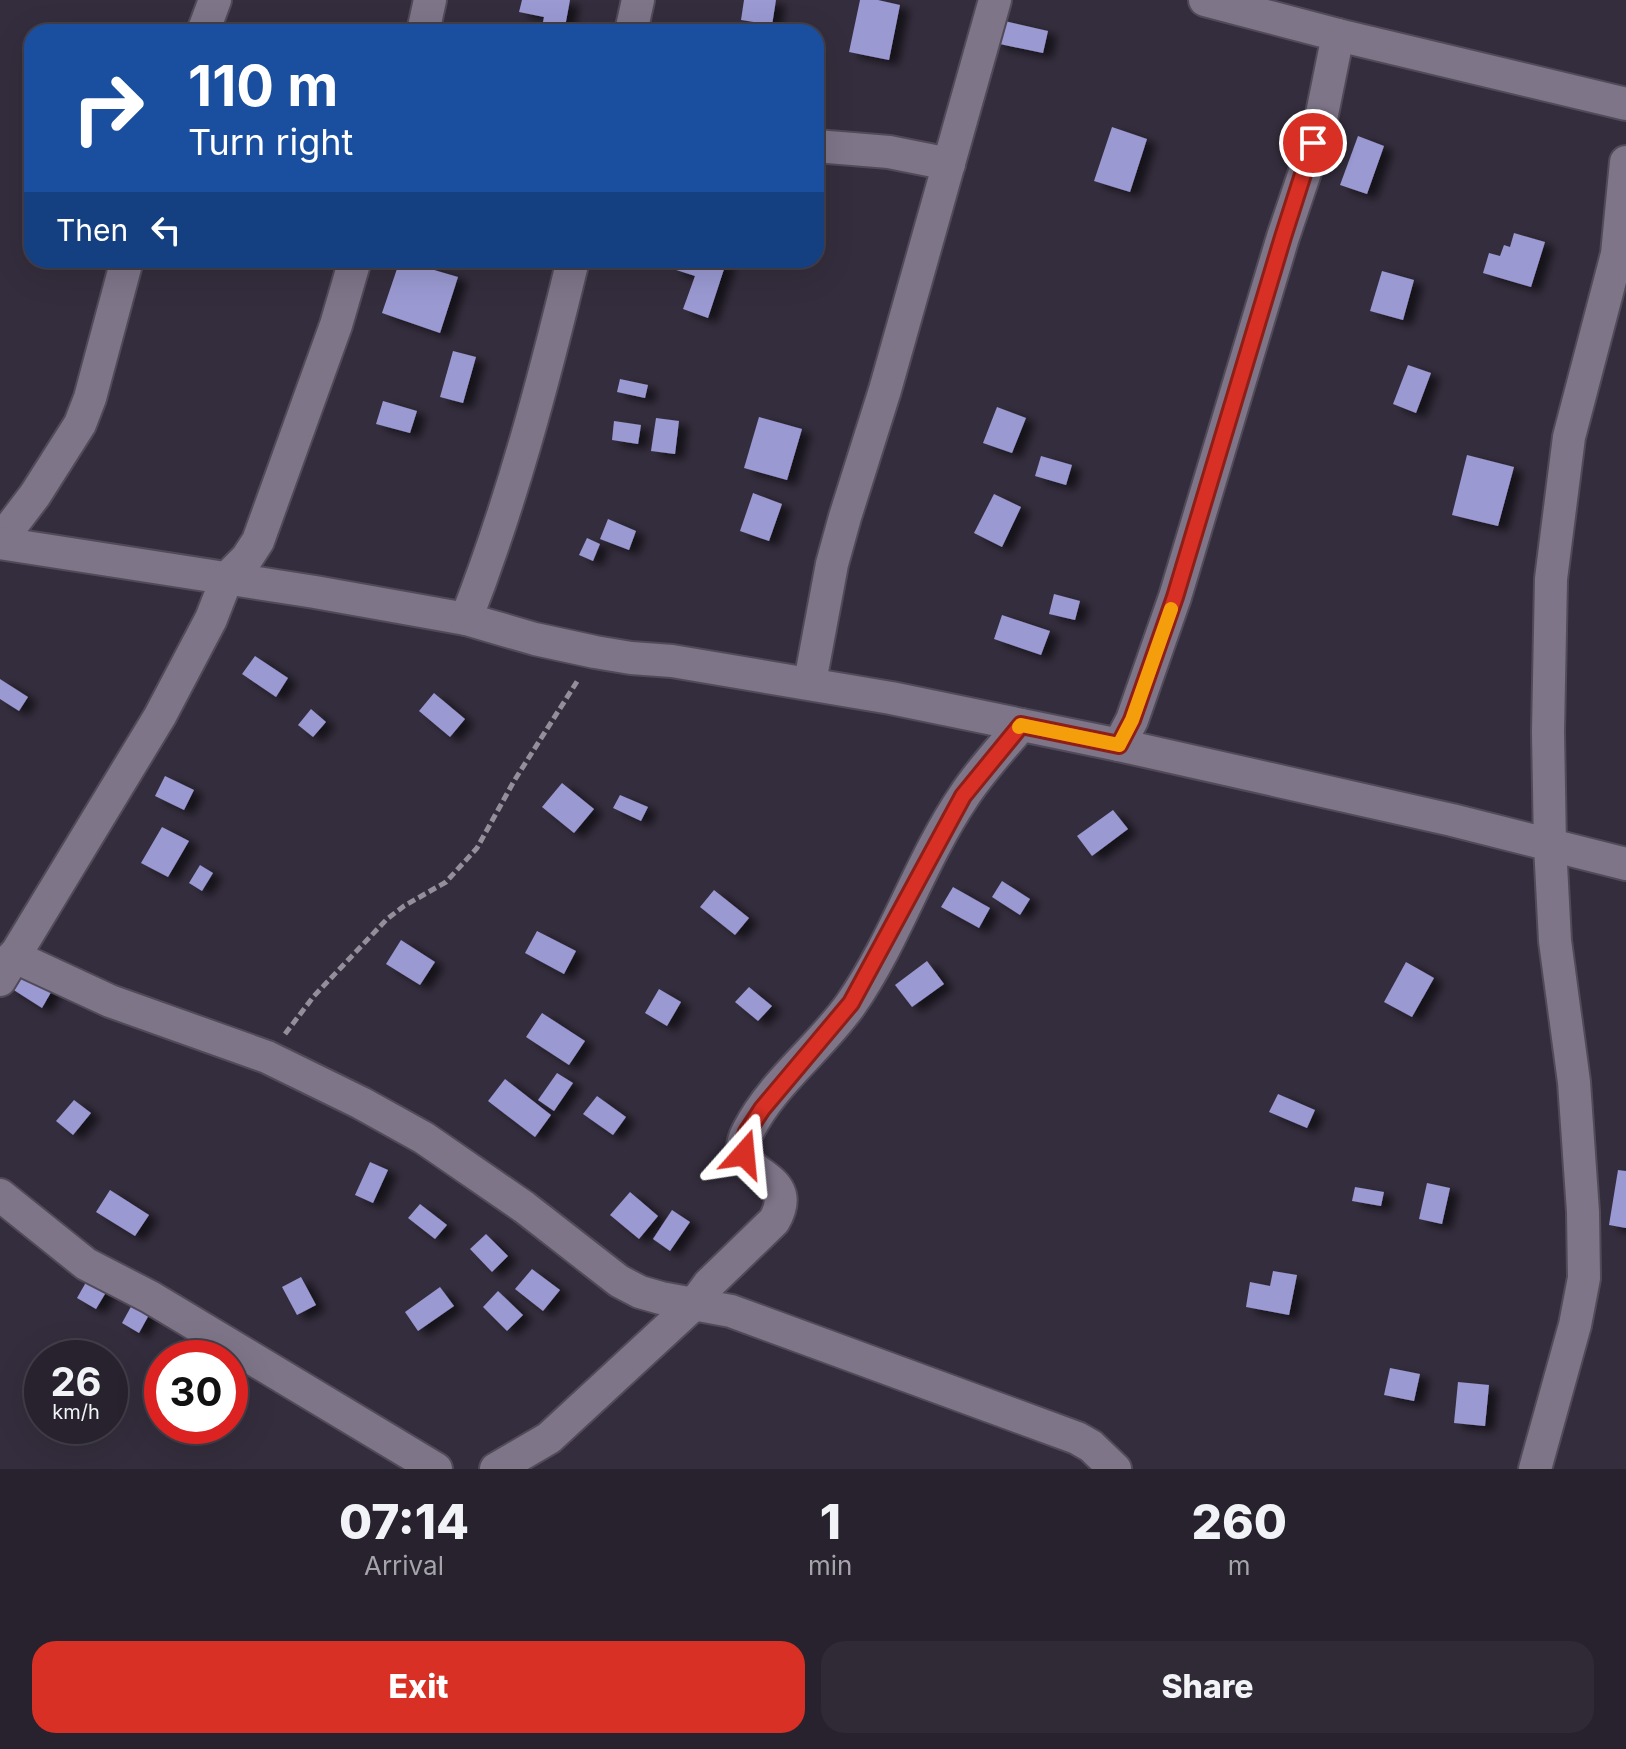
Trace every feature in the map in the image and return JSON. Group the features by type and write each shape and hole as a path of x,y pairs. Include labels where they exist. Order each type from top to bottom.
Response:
{"street":[{"path":"206,24 215,0"},
{"path":"425,24 430,0"},
{"path":"633,24 638,0"},
{"path":"810,682 832,564 885,390 995,0"},
{"path":"1205,0 1626,104"},
{"path":"1119,745 1132,720 1175,597 1322,114 1338,35"},
{"path":"824,147 889,152 949,164"},
{"path":"1535,1469 1575,1325 1584,1278 1574,1082 1555,941 1550,845 1551,579 1569,437 1617,254 1626,162"},
{"path":"125,268 90,398 80,424 35,495 0,542 466,619 595,652 810,682 1119,745 1452,820 1626,864"},
{"path":"353,268 336,325 266,521 247,558 227,578 211,619 160,716 9,953 110,1001 267,1057 424,1138 524,1207 619,1281 661,1298 731,1311 1077,1438 1091,1446 1115,1469"},
{"path":"466,619 520,465 547,372 571,268"},
{"path":"496,1469 549,1438 695,1303 709,1284 774,1221 782,1200 779,1189 751,1167 744,1154 743,1143 747,1132 762,1109 851,1003 963,796 1021,725"},
{"path":"0,1195 86,1264 150,1297 436,1469"}],"path":[{"path":"267,1057 314,996 387,919 446,882 477,848 514,781 595,652"}],"building":[{"path":"522,0 570,0 566,24 543,24 544,17 519,12"},
{"path":"744,0 776,0 772,24 741,20"},
{"path":"860,0 900,5 889,60 849,52"},
{"path":"1000,20 1048,31 1043,53 995,43"},
{"path":"1112,127 1147,139 1130,192 1094,181"},
{"path":"1358,136 1384,146 1367,194 1340,185"},
{"path":"1514,233 1545,242 1531,287 1483,273 1489,253 1500,256 1504,245 1510,247"},
{"path":"397,268 427,268 458,277 440,333 382,313"},
{"path":"724,268 708,318 683,309 695,276 673,269"},
{"path":"1382,271 1414,280 1403,320 1370,311"},
{"path":"453,351 476,357 463,403 440,397"},
{"path":"1408,365 1431,373 1416,413 1393,404"},
{"path":"620,379 648,385 645,398 617,392"},
{"path":"383,401 417,411 410,433 376,424"},
{"path":"997,407 1026,418 1012,453 983,443"},
{"path":"759,417 802,429 787,480 744,468"},
{"path":"656,418 679,421 675,454 651,451"},
{"path":"614,421 641,425 638,444 612,440"},
{"path":"1467,455 1514,467 1498,526 1452,515"},
{"path":"1041,456 1072,465 1066,485 1035,476"},
{"path":"753,493 782,504 769,541 740,531"},
{"path":"994,494 1021,507 1002,547 974,533"},
{"path":"608,519 636,531 629,550 600,539"},
{"path":"587,538 600,544 593,561 579,555"},
{"path":"1054,594 1080,601 1075,620 1049,614"},
{"path":"1002,615 1050,631 1041,655 994,639"},
{"path":"255,656 288,678 276,697 242,674"},
{"path":"0,679 28,697 19,711 0,699"},
{"path":"434,693 465,719 450,737 419,711"},
{"path":"311,709 326,722 313,737 298,725"},
{"path":"165,776 194,790 184,810 155,796"},
{"path":"562,783 594,809 574,833 542,807"},
{"path":"620,795 648,807 641,821 613,808"},
{"path":"1113,810 1128,829 1092,856 1077,836"},
{"path":"162,827 189,841 168,877 141,863"},
{"path":"200,865 213,873 202,891 189,883"},
{"path":"1002,881 1030,899 1020,915 992,897"},
{"path":"953,887 990,908 979,928 941,907"},
{"path":"714,890 749,918 735,935 700,907"},
{"path":"537,931 576,951 564,974 525,953"},
{"path":"401,940 435,962 420,985 386,964"},
{"path":"927,961 944,984 912,1007 895,985"},
{"path":"1406,962 1434,978 1412,1017 1384,1002"},
{"path":"21,967 54,987 42,1008 9,987"},
{"path":"749,987 772,1006 758,1021 735,1002"},
{"path":"659,989 681,1002 667,1026 645,1013"},
{"path":"542,1013 585,1041 569,1065 526,1037"},
{"path":"557,1073 573,1083 554,1111 538,1100"},
{"path":"505,1079 551,1115 535,1137 488,1101"},
{"path":"1278,1094 1315,1110 1307,1128 1269,1112"},
{"path":"597,1096 626,1117 613,1135 583,1114"},
{"path":"74,1100 91,1113 73,1135 56,1121"},
{"path":"370,1162 388,1170 373,1203 355,1195"},
{"path":"1618,1170 1626,1171 1626,1228 1609,1225"},
{"path":"1427,1183 1450,1188 1442,1224 1419,1219"},
{"path":"1355,1187 1384,1192 1381,1206 1352,1201"},
{"path":"110,1190 149,1215 135,1236 96,1212"},
{"path":"630,1192 658,1216 639,1239 610,1215"},
{"path":"420,1204 447,1225 435,1239 408,1218"},
{"path":"672,1210 690,1222 670,1251 653,1239"},
{"path":"486,1234 508,1256 492,1272 470,1249"},
{"path":"532,1269 560,1290 543,1311 515,1289"},
{"path":"1273,1271 1297,1275 1289,1315 1246,1307 1250,1282 1270,1286"},
{"path":"89,1277 108,1289 96,1309 77,1298"},
{"path":"301,1277 316,1305 297,1315 282,1287"},
{"path":"440,1287 454,1306 418,1331 405,1312"},
{"path":"498,1291 523,1315 507,1331 483,1307"},
{"path":"133,1303 150,1313 139,1333 122,1323"},
{"path":"1390,1368 1420,1374 1414,1401 1384,1395"},
{"path":"1458,1382 1489,1385 1485,1426 1454,1423"}],"slow traffic":[{"path":"1019,727 1119,745 1132,720 1171,609"}],"route":[{"path":"744,1154 743,1143 747,1132 762,1109 851,1003 963,796 1021,725 1119,745 1132,720 1175,597 1313,143"}]}
